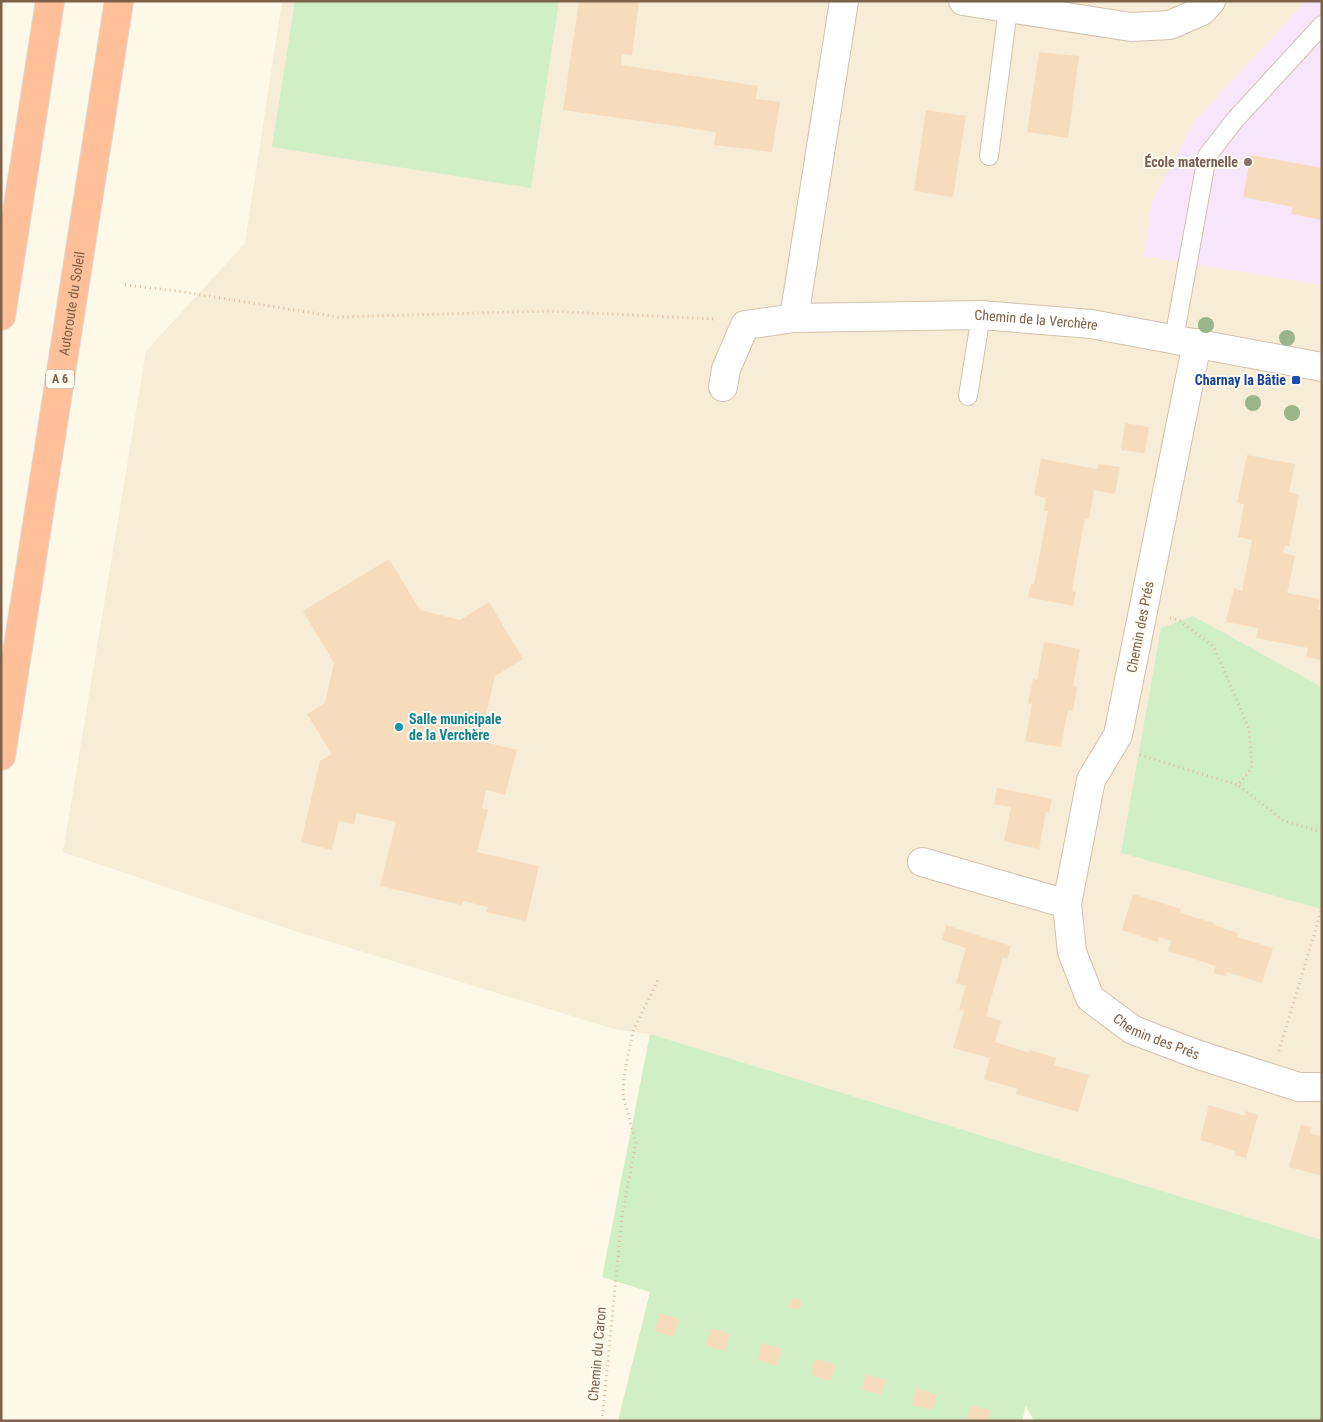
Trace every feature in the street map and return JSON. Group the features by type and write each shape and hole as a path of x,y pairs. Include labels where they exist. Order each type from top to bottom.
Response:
{"highway":[{"path":"1,316 50,1"},
{"name":"Autoroute du Soleil","path":"1,756 118,1"}],"street":[{"path":"794,318 844,1"},
{"path":"963,1 1009,5 1131,27 1170,25 1202,10 1211,1"},
{"name":"Chemin de la Verchère","path":"745,325 794,318 981,315 1091,324 1322,367"},
{"path":"723,387 726,369 745,325"},
{"name":"Chemin des Prés","path":"1186,341 1143,611 1118,735 1091,780 1067,904 1072,952 1090,998 1133,1030 1199,1055 1300,1087 1322,1087"},
{"path":"922,862 1067,904"}],"lane":[{"path":"989,156 1009,5"},
{"path":"1186,341 1207,156 1234,121 1322,25"},
{"path":"968,396 981,315"}],"path":[{"path":"125,285 177,291 338,317 548,311 707,318 745,325"},
{"path":"1143,611 1180,621 1214,647 1249,729 1252,768 1238,785"},
{"path":"1113,744 1146,757 1238,785 1284,821 1322,832"},
{"path":"1271,1078 1322,908"},
{"name":"Chemin du Caron","path":"602,1421 622,1216 636,1142 623,1096 624,1076 633,1031 658,980"}],"shaded area":[{"path":"282,1 1322,1 1322,1240 650,1034 614,1029 295,931 63,852 146,351 245,243"},
{"name":"École maternelle","path":"1306,1 1322,1 1322,285 1144,256 1152,202 1195,121"}],"green space":[{"path":"295,1 559,1 531,188 272,147"},
{"path":"1193,616 1322,687 1322,909 1121,853 1161,628"},
{"path":"650,1034 1322,1240 1322,1421 1034,1421 1026,1406 1022,1421 618,1421 650,1292 602,1277"}],"building":[{"path":"579,1 639,1 632,55 622,54 621,65 758,86 756,99 780,102 772,152 714,145 716,132 563,110"},
{"path":"1039,52 1079,56 1068,138 1027,132"},
{"path":"926,110 966,116 953,197 914,191"},
{"path":"1251,155 1322,168 1322,220 1291,214 1293,207 1243,197"},
{"path":"1125,423 1149,427 1145,453 1121,450"},
{"path":"1247,455 1295,464 1289,492 1299,495 1289,546 1285,545 1283,553 1295,556 1287,593 1319,599 1318,609 1322,610 1322,660 1306,657 1308,648 1256,638 1258,628 1226,622 1234,588 1242,591 1252,540 1238,537 1244,504 1237,503"},
{"path":"1041,459 1097,469 1099,464 1120,467 1115,494 1094,490 1089,519 1085,518 1078,555 1072,591 1076,592 1073,606 1028,597 1031,584 1034,584 1048,511 1044,511 1046,498 1034,495"},
{"name":"Salle municipale de la Verchère","path":"389,559 420,610 460,620 489,602 523,659 495,676 480,741 517,750 505,795 486,790 482,808 488,810 477,852 539,866 526,921 486,912 488,907 463,901 462,905 380,886 396,822 357,813 354,824 339,821 332,850 301,842 320,761 332,754 307,714 325,703 334,663 303,611"},
{"path":"1044,642 1080,649 1073,686 1077,687 1073,711 1068,710 1061,747 1025,741 1032,704 1028,703 1033,679 1037,680"},
{"path":"997,788 1052,799 1049,813 1046,812 1039,849 1004,841 1011,807 994,804"},
{"path":"1133,894 1181,909 1180,913 1214,923 1214,925 1238,933 1237,937 1273,948 1262,983 1227,972 1226,976 1213,973 1216,966 1168,951 1171,941 1159,937 1158,942 1122,930"},
{"path":"946,925 1011,946 1007,959 1003,957 986,1016 1001,1021 995,1042 1030,1053 1030,1050 1056,1058 1054,1065 1089,1075 1078,1112 1016,1094 1018,1089 984,1079 990,1058 953,1048 964,1011 959,1009 966,986 956,983 966,948 942,940"},
{"path":"1209,1105 1245,1116 1246,1111 1258,1115 1246,1158 1234,1155 1236,1151 1200,1140"},
{"path":"1301,1125 1312,1127 1310,1133 1322,1137 1322,1176 1289,1167"},
{"path":"791,1298 802,1301 799,1310 788,1307"},
{"path":"660,1313 679,1319 674,1337 655,1331"},
{"path":"711,1328 730,1334 725,1351 706,1346"},
{"path":"762,1343 782,1349 777,1366 757,1360"},
{"path":"815,1359 836,1365 830,1381 811,1375"},
{"path":"866,1374 886,1380 881,1395 862,1390"},
{"path":"916,1388 937,1395 932,1410 912,1405"},
{"path":"971,1405 991,1410 988,1421 967,1421"}],"place":[{"name":"École maternelle","path":"1248,162"},
{"name":"Charnay la Bâtie","path":"1296,380"},
{"name":"Salle municipale de la Verchère","path":"399,727"}]}
